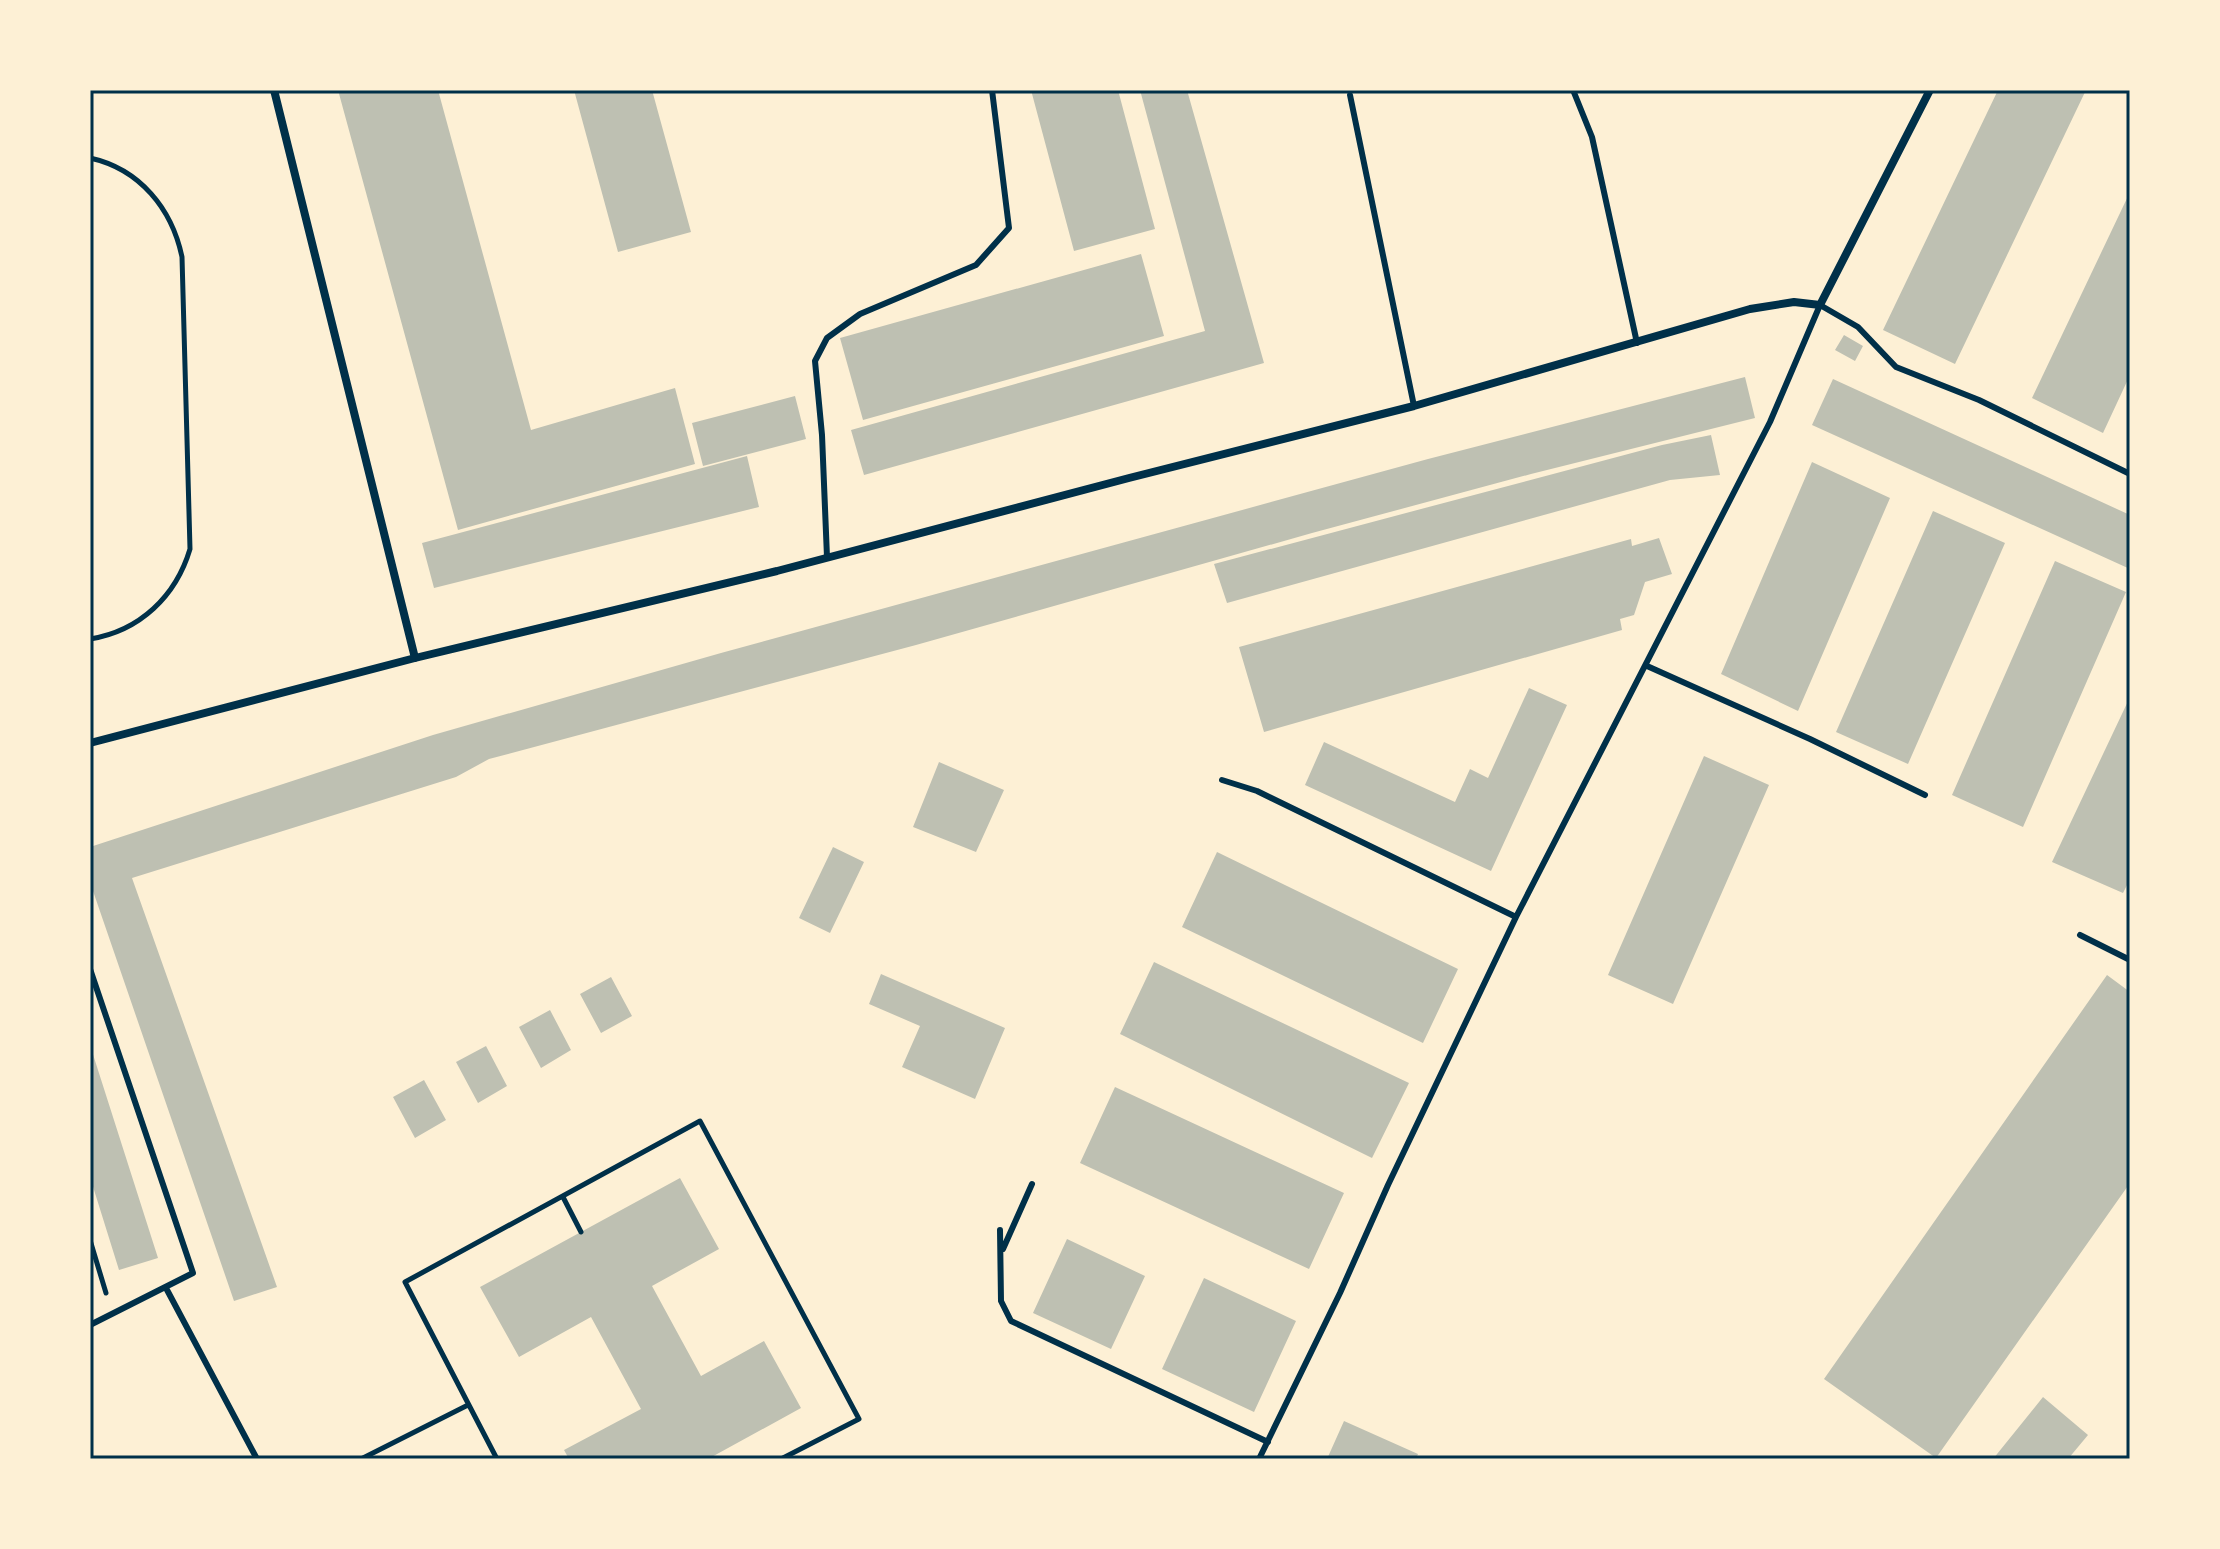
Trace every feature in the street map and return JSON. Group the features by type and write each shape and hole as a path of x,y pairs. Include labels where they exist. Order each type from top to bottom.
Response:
{"street":[{"path":"274,90 415,658"},
{"path":"90,743 1414,406 1750,309 1794,302 1820,305 1930,90"}],"lane":[{"path":"827,557 822,435 815,361 827,338 860,314 976,265 1009,228 992,90"},
{"path":"1573,90 1592,137 1637,343"},
{"path":"1350,95 1414,406"},
{"path":"1259,1459 1516,917 1770,422 1820,305 1858,327 1896,367 1979,400 2130,474"},
{"path":"1647,666 1925,795"},
{"path":"1222,780 1257,791 1516,917"},
{"path":"2080,935 2130,960"},
{"path":"90,969 193,1273 90,1325"},
{"path":"1001,1252 1032,1184"},
{"path":"1000,1230 1001,1301 1011,1321 1268,1442"},
{"path":"166,1288 257,1459"}],"path":[{"path":"90,158 111,164 137,178 159,203 178,237 182,257 190,549 176,584 152,611 112,635 90,639"},
{"path":"497,1459 405,1282 700,1121 859,1419 781,1459"},
{"path":"563,1197 581,1232"},
{"path":"90,1240 112,1313"},
{"path":"361,1459 468,1405"}],"building":[{"path":"338,90 438,90 531,430 675,388 695,464 458,530"},
{"path":"574,90 652,90 691,232 618,252"},
{"path":"1031,90 1118,90 1155,229 1074,251"},
{"path":"1140,90 1187,90 1264,363 864,475 851,430 1205,331"},
{"path":"1998,90 2086,90 1955,364 1883,330"},
{"path":"2130,192 2130,375 2103,433 2032,398"},
{"path":"1141,254 1164,336 863,420 840,338"},
{"path":"1844,335 1863,346 1855,361 1835,350"},
{"path":"1745,377 1755,418 1531,474 916,645 489,759 456,777 132,878 277,1287 234,1301 93,891 90,892 90,847 433,735 721,653 1428,459"},
{"path":"1833,379 2130,515 2130,569 1812,425"},
{"path":"795,396 806,439 703,466 692,423"},
{"path":"1711,435 1720,475 1670,480 1227,603 1214,564 1662,445"},
{"path":"747,456 759,507 434,588 422,543"},
{"path":"1812,462 1890,498 1798,711 1721,674"},
{"path":"1933,511 2005,543 1908,764 1836,732"},
{"path":"1659,538 1672,574 1645,582 1634,615 1620,619 1622,630 1264,732 1239,647 1631,539 1632,546"},
{"path":"2055,561 2126,592 2023,827 1952,795"},
{"path":"1529,688 1567,705 1491,871 1305,785 1324,742 1455,802 1470,769 1488,778"},
{"path":"2130,697 2130,879 2123,893 2052,862"},
{"path":"1704,756 1769,785 1673,1004 1608,975"},
{"path":"939,762 1004,790 976,852 913,827"},
{"path":"833,847 864,862 830,933 799,918"},
{"path":"1217,852 1458,969 1423,1043 1182,927"},
{"path":"1154,962 1409,1083 1372,1158 1120,1034"},
{"path":"881,974 1005,1028 975,1099 902,1067 920,1026 869,1004"},
{"path":"2107,975 2130,992 2130,1183 1936,1458 1824,1379"},
{"path":"611,977 632,1016 601,1033 580,994"},
{"path":"550,1010 571,1050 541,1068 519,1027"},
{"path":"90,1045 158,1258 119,1270 90,1177"},
{"path":"486,1046 507,1086 478,1103 456,1062"},
{"path":"424,1080 446,1120 415,1138 393,1097"},
{"path":"1115,1087 1344,1193 1309,1269 1080,1163"},
{"path":"680,1178 719,1249 652,1286 701,1376 764,1341 801,1408 708,1459 569,1459 564,1450 641,1409 591,1317 519,1357 480,1287"},
{"path":"1067,1239 1145,1276 1111,1349 1033,1313"},
{"path":"1204,1278 1296,1321 1254,1412 1162,1369"},
{"path":"2043,1397 2088,1435 2068,1459 1993,1459"},
{"path":"1344,1421 1418,1454 1416,1459 1327,1459"}]}
